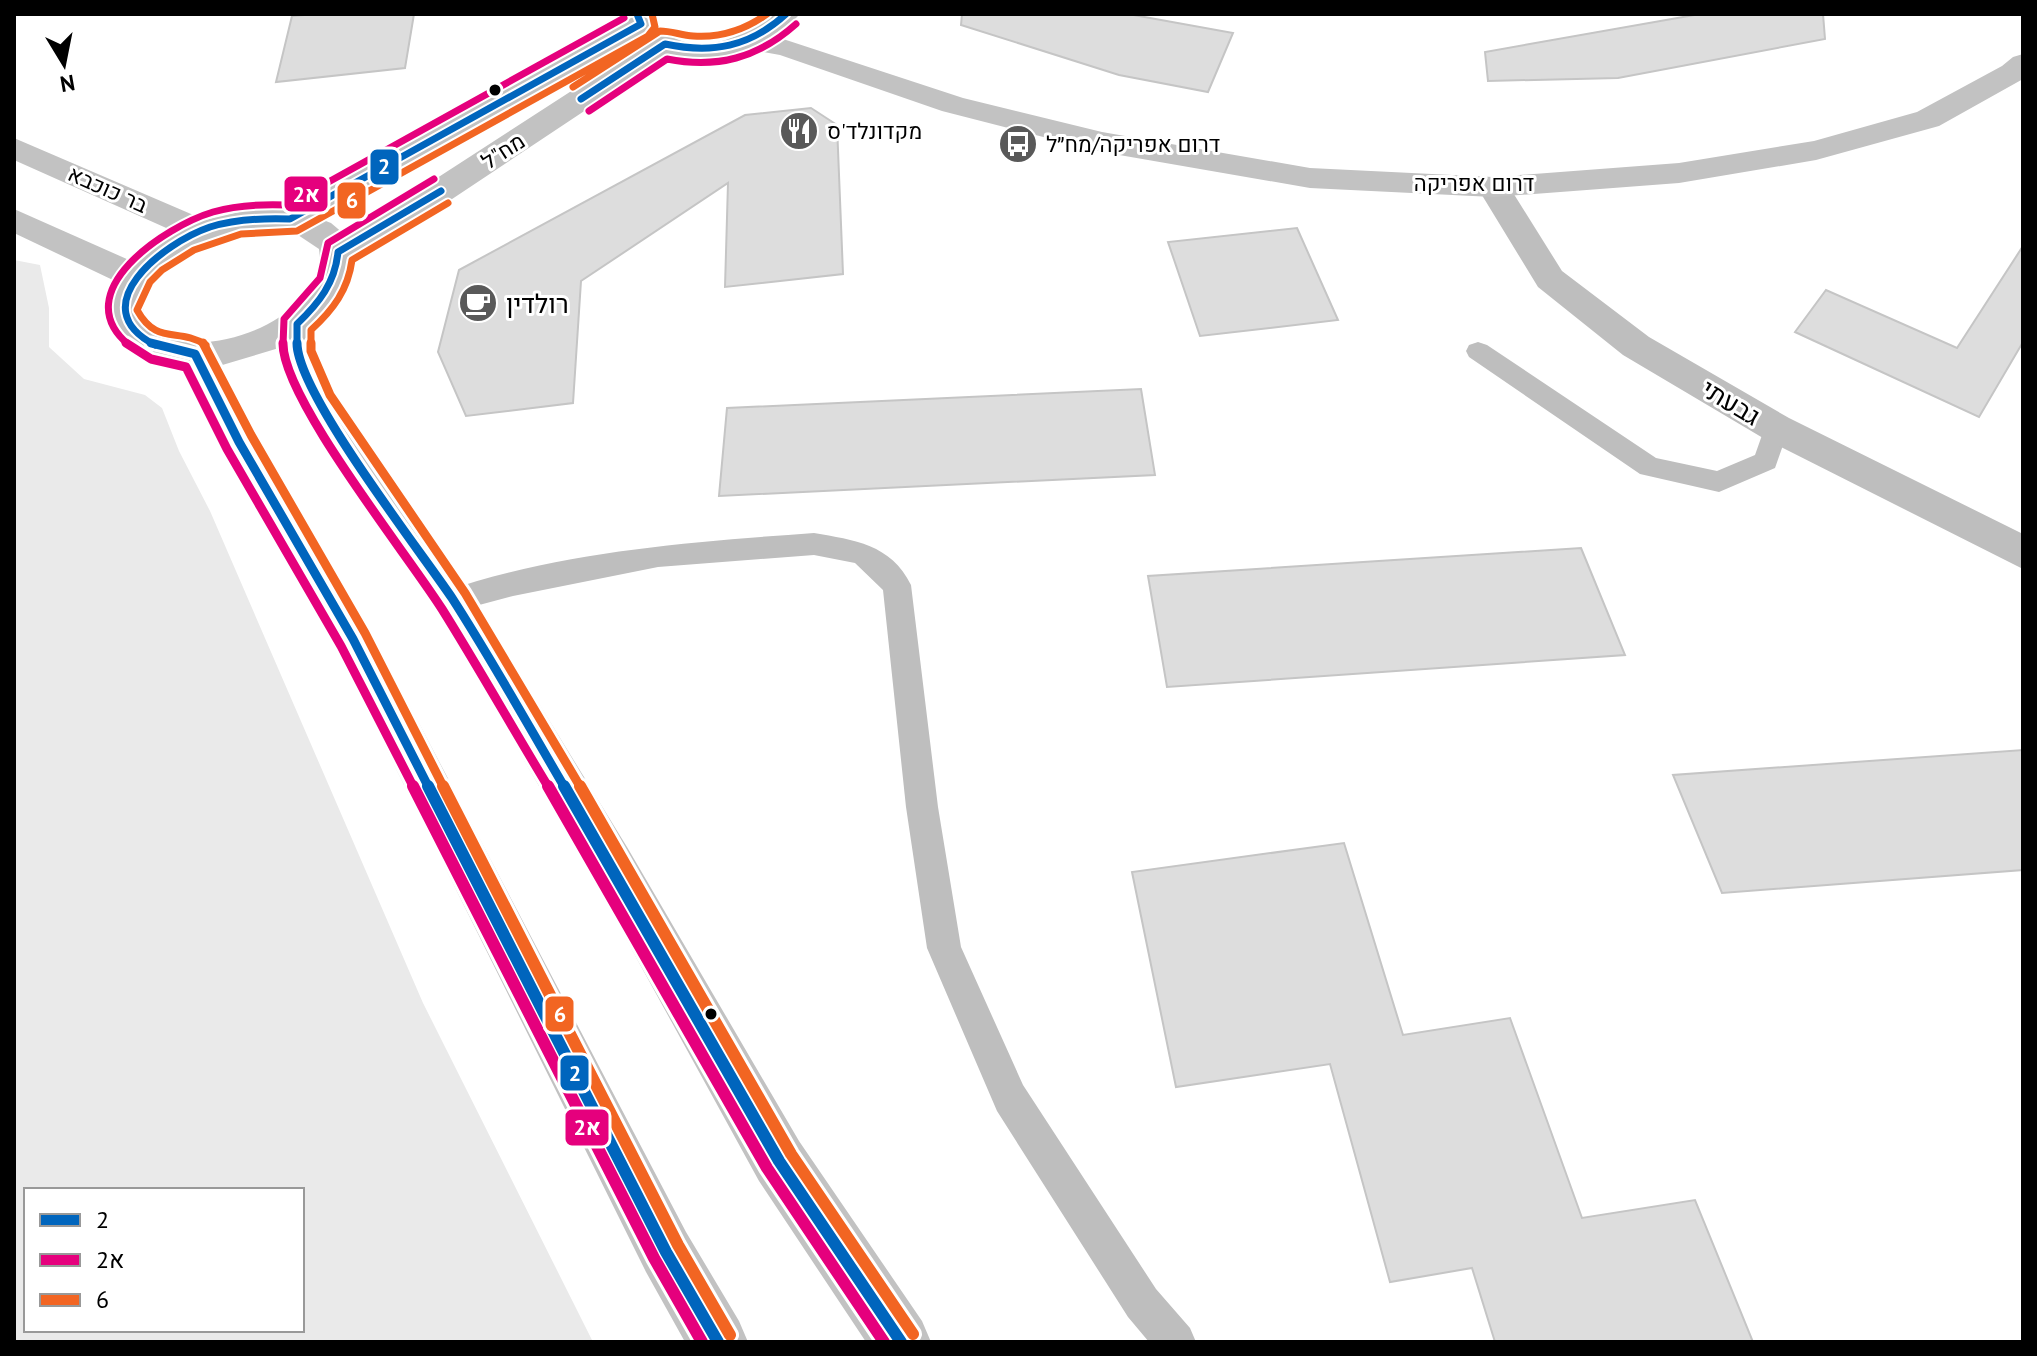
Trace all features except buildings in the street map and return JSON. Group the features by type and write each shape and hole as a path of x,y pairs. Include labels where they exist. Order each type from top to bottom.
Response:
{"main road":[{"path":"639,19 649,35 665,44 707,52 751,41 772,30 786,15"},
{"name":"דרום אפריקה","path":"786,15 912,91"},
{"name":"מח\"ל","path":"290,219 639,19"},
{"name":"דרום אפריקה","path":"751,41 787,48 953,105 1102,142 1310,178 1493,187 1679,173 1816,150 1928,119 2013,72 2023,63"},
{"name":"מח\"ל","path":"338,252 395,221 665,44"},
{"name":"בר כוכבא","path":"14,148 201,231"},
{"path":"247,219 290,219 328,237 338,252 339,269 332,287 318,306 297,324 266,340 231,351 195,354 163,351 138,339 126,321 125,300 135,277 163,251 201,231 247,219"},
{"path":"14,220 135,277"},
{"path":"297,324 297,354 318,402 453,600 610,863 779,1161 901,1342"},
{"path":"195,354 239,442 353,639 666,1252 718,1342"}],"street":[{"name":"גבעתי","path":"1493,187 1550,279 1636,346 1776,428 2023,553"}],"lane":[{"path":"1478,351 1649,467 1719,482 1766,461 1776,428"},
{"path":"453,600 513,584 658,556 814,544 863,553 897,585 922,807 944,948 1010,1098 1142,1303 1176,1342"}],"shaded area":[{"path":"14,260 40,265 49,308 49,347 84,379 145,395 162,408 179,451 210,511 423,1003 593,1342 14,1342"}],"transit line":[{"name":"2","path":"637,14 641,24 290,219 255,219 220,224 172,246 150,264 134,283 125,302 125,320 136,336 159,348 195,354 239,442 353,639 666,1252 718,1342"},
{"name":"6","path":"652,14 655,27 648,36 297,231 227,237 177,259 150,282 141,295 137,310 152,330 199,340 207,346 251,435 365,633 678,1245 730,1335"},
{"name":"6","path":"573,87 660,31 697,36 718,35 739,30 767,14"},
{"name":"2","path":"581,99 665,44 698,49 730,47 760,35 786,14"},
{"name":"2א","path":"624,18 287,205 250,205 226,209 202,215 171,230 142,250 119,276 111,295 109,312 113,327 135,351 151,359 186,367 227,449 341,646 654,1258 702,1342"},
{"name":"2א","path":"589,111 667,59 703,64 737,60 768,46 796,24"},
{"name":"2א","path":"434,179 328,243 320,278 284,319 283,357 306,409 441,608 598,870 767,1168 884,1342"},
{"name":"2","path":"441,191 338,252 331,284 313,309 297,324 297,354 318,402 453,600 610,863 779,1161 901,1342"},
{"name":"6","path":"448,203 352,260 348,281 339,299 311,330 311,351 330,395 465,593 622,856 791,1154 913,1334"}],"place":[{"name":"מקדונלד'ס","path":"799,131"},
{"name":"דרום אפריקה/מח״ל","path":"1018,144"},
{"name":"רולדין","path":"478,303"}]}
